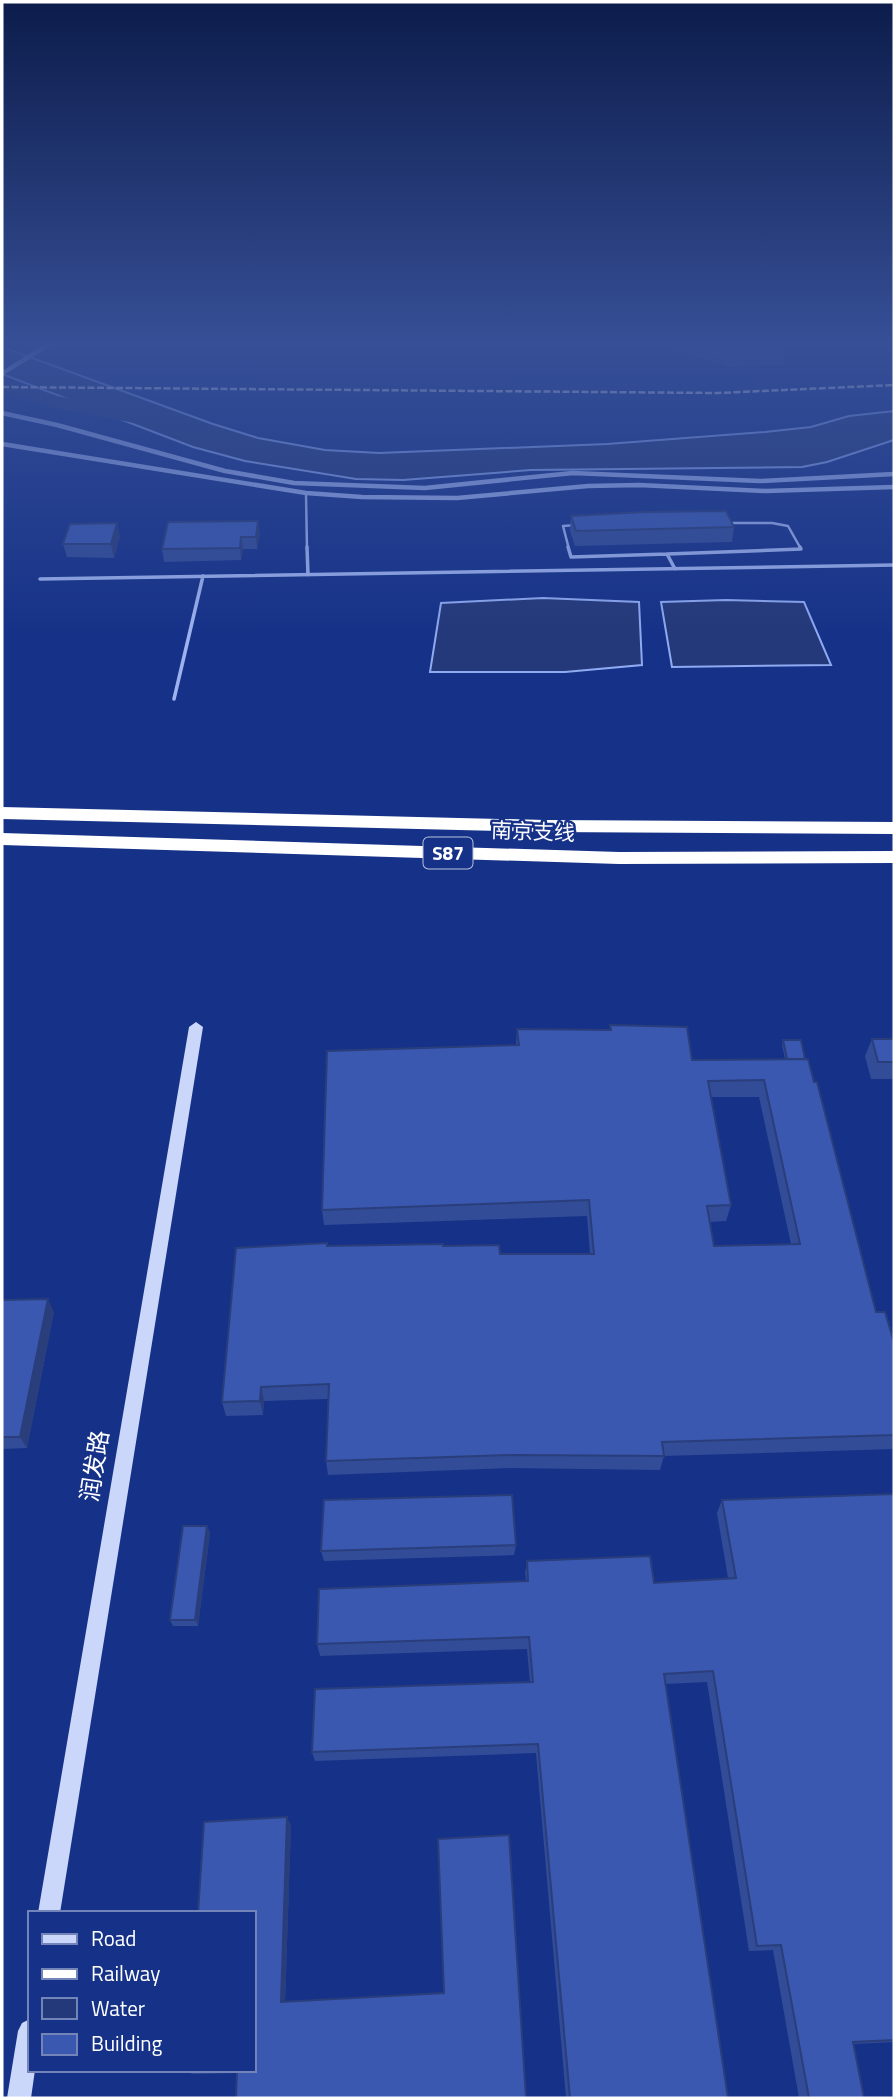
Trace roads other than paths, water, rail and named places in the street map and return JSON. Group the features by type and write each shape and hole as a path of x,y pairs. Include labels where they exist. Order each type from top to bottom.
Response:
{"highway":[{"name":"南京支线","path":"2,813 545,826 894,828"},
{"name":"南京支线","path":"2,839 619,858 894,857"}],"street":[{"path":"112,440 225,471 306,484 425,488 560,473 760,481 894,474"},
{"path":"2,444 306,493 411,499 457,498 588,486 766,491 894,486"},
{"name":"润发路","path":"49,1911 196,1027"},
{"path":"19,2098 28,2043"}],"lane":[{"path":"306,493 308,575"},
{"path":"590,525 563,526 571,557 801,549 788,526 724,522"},
{"path":"667,554 675,569"},
{"path":"40,579 894,565"},
{"path":"174,699 203,576"}],"water":[{"path":"175,440 269,440 325,450 379,453 660,440 894,440 827,462 802,467 531,470 403,480 356,479 245,461"},
{"path":"543,598 639,602 642,665 565,672 430,672 441,603"},
{"path":"661,602 804,602 831,665 672,667"}]}
